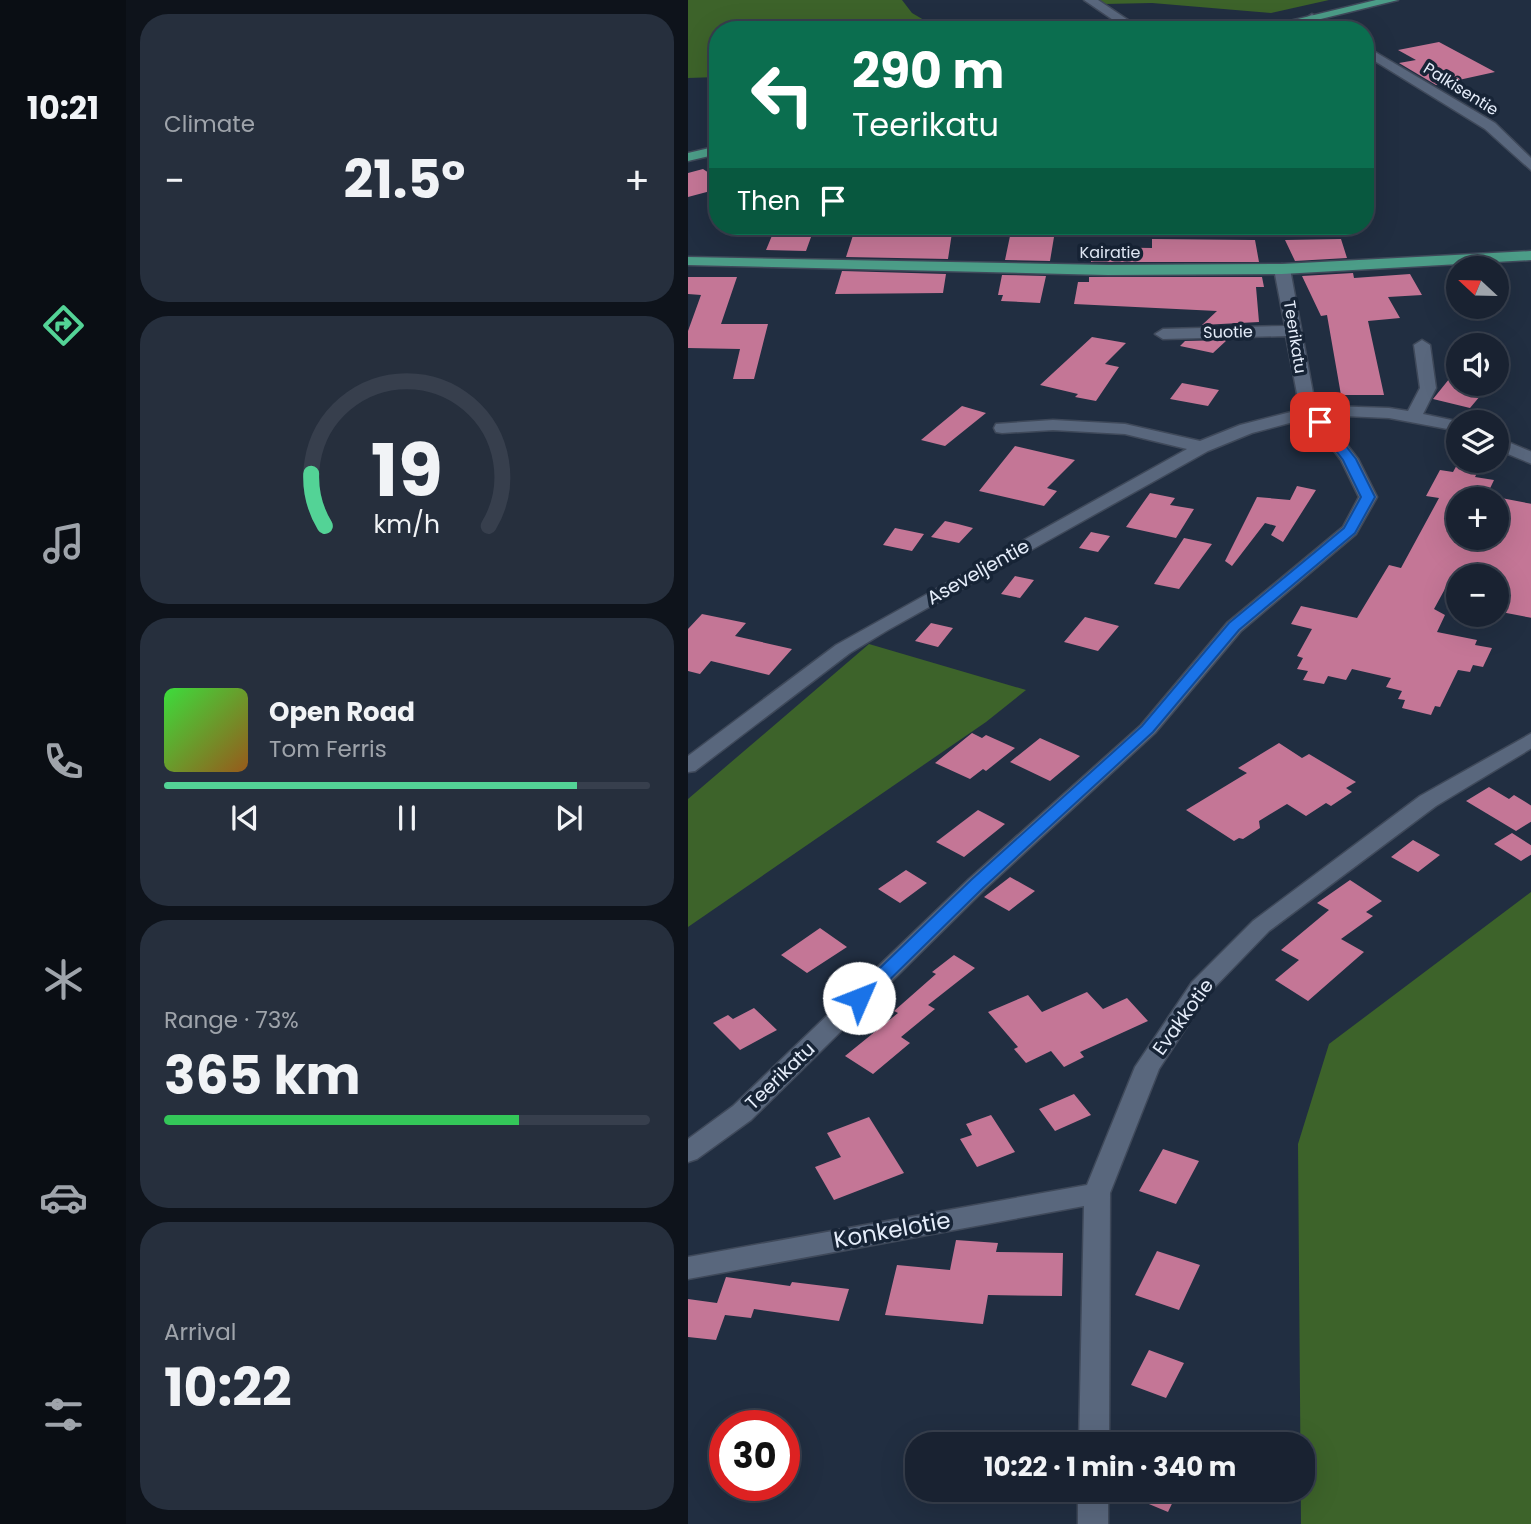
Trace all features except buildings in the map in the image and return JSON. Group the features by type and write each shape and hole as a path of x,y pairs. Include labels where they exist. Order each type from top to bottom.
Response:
{"main road":[{"path":"1299,21 1392,0"},
{"path":"689,156 709,152"},
{"name":"Kairatie","path":"688,261 1108,270 1282,269 1531,255"}],"street":[{"path":"1090,0 1123,21"},
{"path":"1312,18 1317,21"},
{"name":"Palkisentie","path":"1374,56 1490,126 1531,167"},
{"name":"Teerikatu","path":"1282,269 1307,404"},
{"name":"Suotie","path":"1163,334 1292,331"},
{"path":"1414,416 1428,388 1422,345"},
{"path":"1324,417 1322,407 1307,404 1292,408 1291,417 1303,423 1324,417 1414,416 1446,423"},
{"name":"Aseveljentie","path":"688,766 843,649 1202,446 1246,429 1291,417"},
{"name":"Teerikatu","path":"688,1152 742,1112 977,884 1148,729 1234,626 1350,530 1368,497 1350,459 1324,417"},
{"path":"1002,428 1053,425 1125,429 1202,446"},
{"path":"1509,448 1531,459"},
{"name":"Evakkotie","path":"1094,1432 1097,1193 1147,1067 1200,988 1261,926 1428,801 1531,739"},
{"name":"Konkelotie","path":"688,1268 1097,1193"},
{"path":"1093,1502 1093,1524"}],"green space":[{"path":"688,0 902,0 912,13 926,21 709,21 709,77 688,78"},
{"path":"1099,0 1329,0 1271,13 1152,3 1105,4"},
{"path":"869,644 1026,690 986,722 688,927 688,799"},
{"path":"1531,892 1531,1524 1301,1524 1301,1502 1315,1502 1315,1432 1300,1432 1298,1144 1329,1044"}],"route":[{"path":"859,998 977,884 1148,729 1234,626 1350,530 1368,497 1350,459 1320,422"}]}
